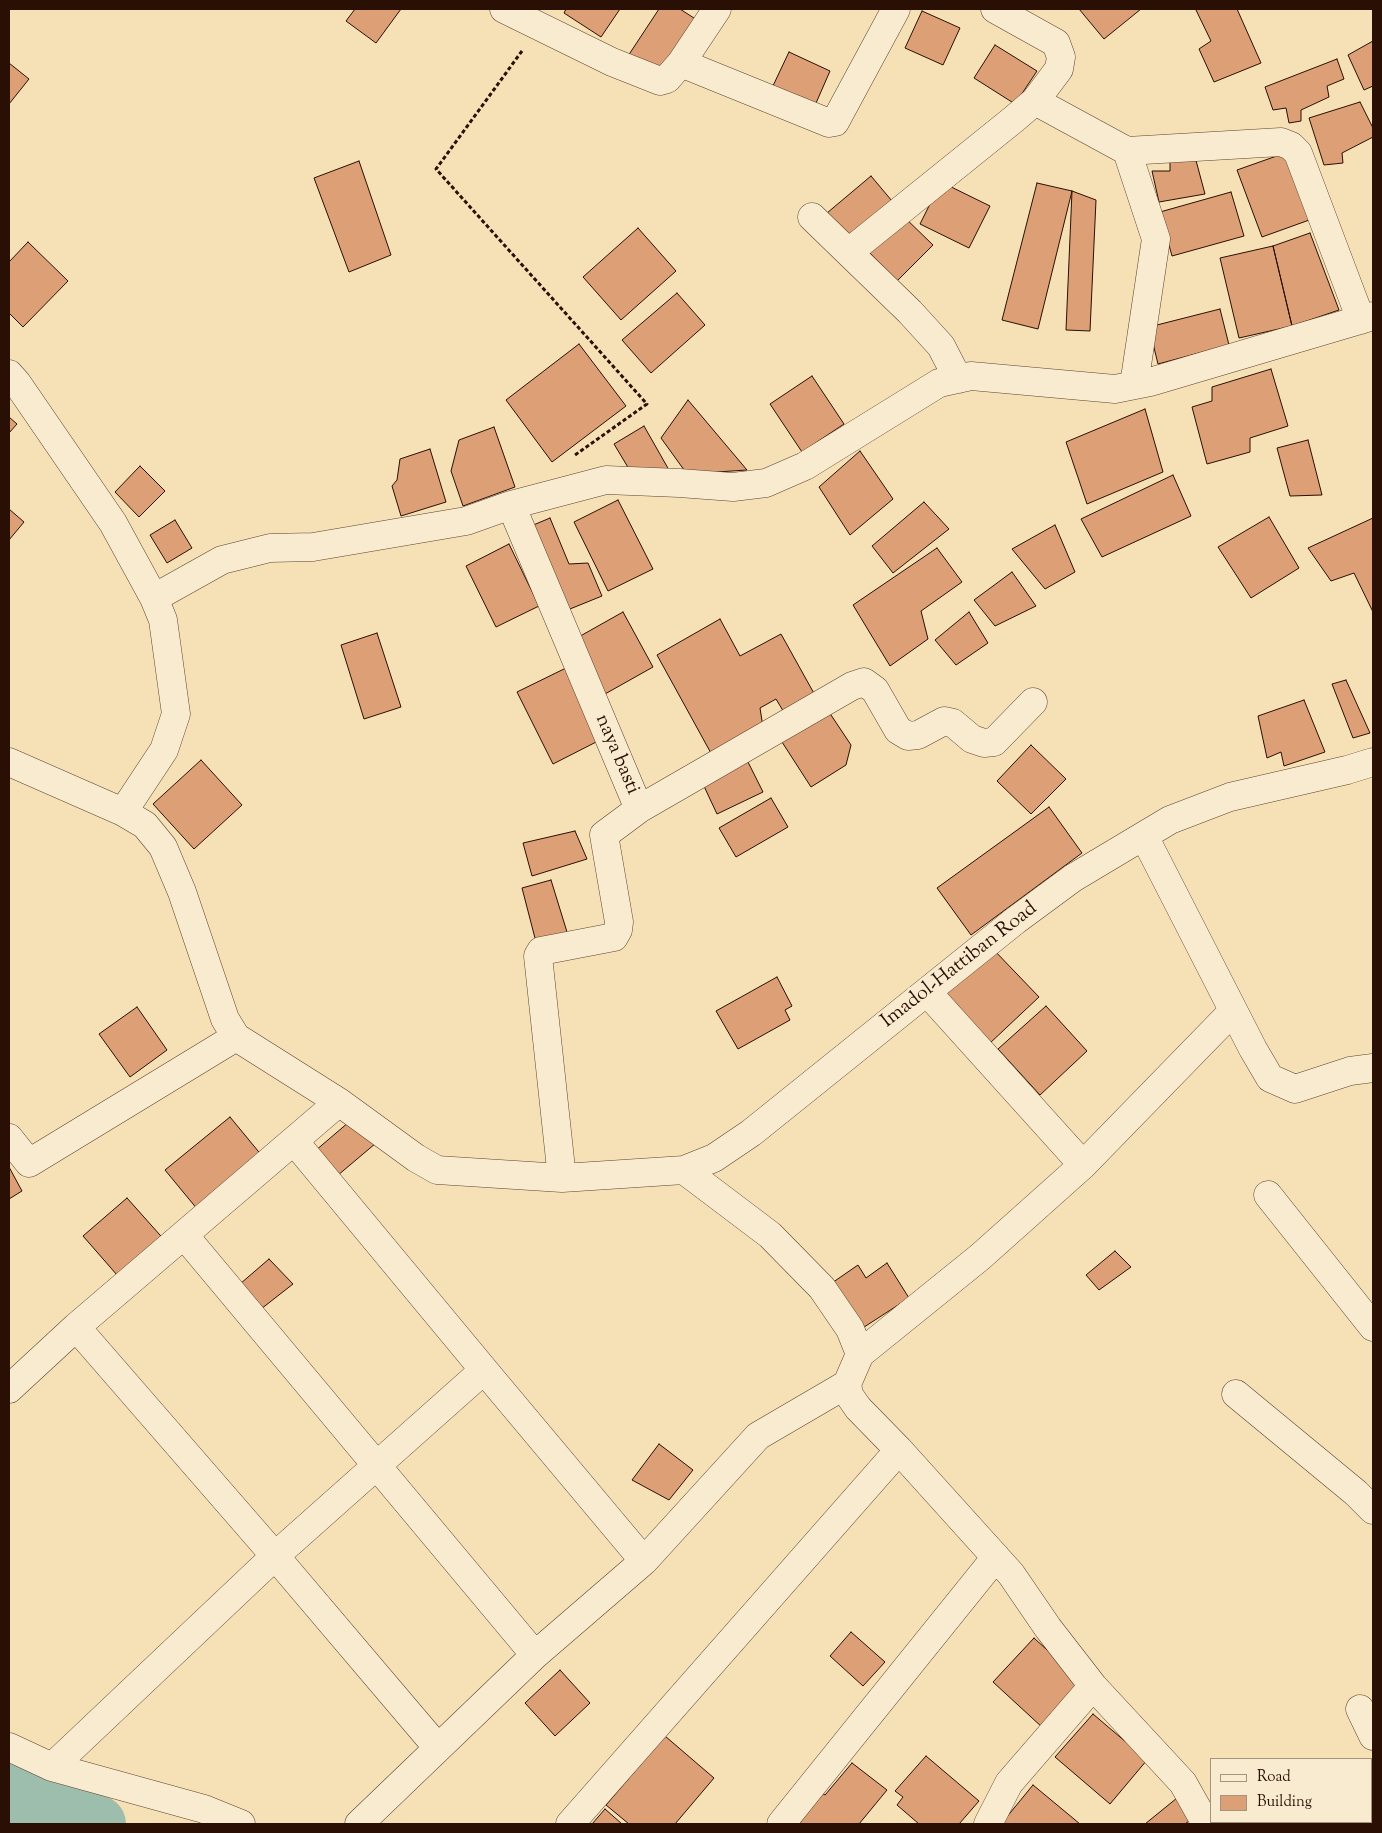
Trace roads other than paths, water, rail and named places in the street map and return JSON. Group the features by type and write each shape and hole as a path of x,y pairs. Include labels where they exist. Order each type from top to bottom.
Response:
{"street":[{"path":"504,9 612,62 660,81 667,79 681,63 717,9"},
{"path":"681,63 829,123 835,122 896,9"},
{"path":"849,252 1014,120 1035,101 1059,69 1061,57 1056,43 994,9"},
{"path":"154,598 222,560 270,548 313,547 466,521 511,505 606,480 733,487 766,483 805,466 938,383 971,376 1115,389 1159,379 1367,318 1298,153 1291,146 1280,142 1126,151 1035,101"},
{"path":"1126,151 1156,239 1134,385"},
{"path":"812,217 910,312 942,346 958,379"},
{"path":"9,374 113,522 154,598 162,620 176,714 164,750 123,812"},
{"name":"naya basti","path":"511,505 639,809 604,835 619,922 618,930 614,937 541,951 538,956 562,1178"},
{"path":"639,809 852,686 864,682 875,690 898,730 908,736 918,735 944,721 953,723 972,738 984,743 994,742 1033,702"},
{"path":"9,762 123,812 145,825 163,847 182,892 226,1019 236,1036 29,1163 9,1138"},
{"name":"Imadol-Hattiban Road","path":"236,1036 340,1102 416,1158 437,1170 562,1178 684,1170 714,1158 751,1133 1016,920 1073,878 1170,820 1230,797 1347,770 1373,762"},
{"path":"1144,836 1253,1050 1270,1078 1296,1089 1350,1071 1373,1068"},
{"path":"927,992 1083,1164"},
{"path":"1206,1824 1183,1783 1093,1686 1048,1628 1011,1574 899,1450 858,1408 849,1396 847,1384 860,1354 980,1257 1083,1164 1233,1011"},
{"path":"9,1389 76,1327 340,1102"},
{"path":"294,1142 644,1561"},
{"path":"684,1170 770,1235 822,1288 850,1329 860,1354"},
{"path":"1268,1195 1373,1327"},
{"path":"184,1235 535,1655"},
{"path":"76,1327 275,1556 438,1748"},
{"path":"52,1767 275,1556 484,1370"},
{"path":"359,1824 535,1655 644,1561 758,1436 847,1384"},
{"path":"1236,1394 1373,1510"},
{"path":"570,1824 899,1450"},
{"path":"781,1824 996,1557"},
{"path":"988,1824 1009,1783 1093,1686"},
{"path":"1360,1709 1373,1736"},
{"path":"9,1747 52,1767 204,1809 241,1824"}],"waterway":[{"path":"9,1793 97,1824"}]}
